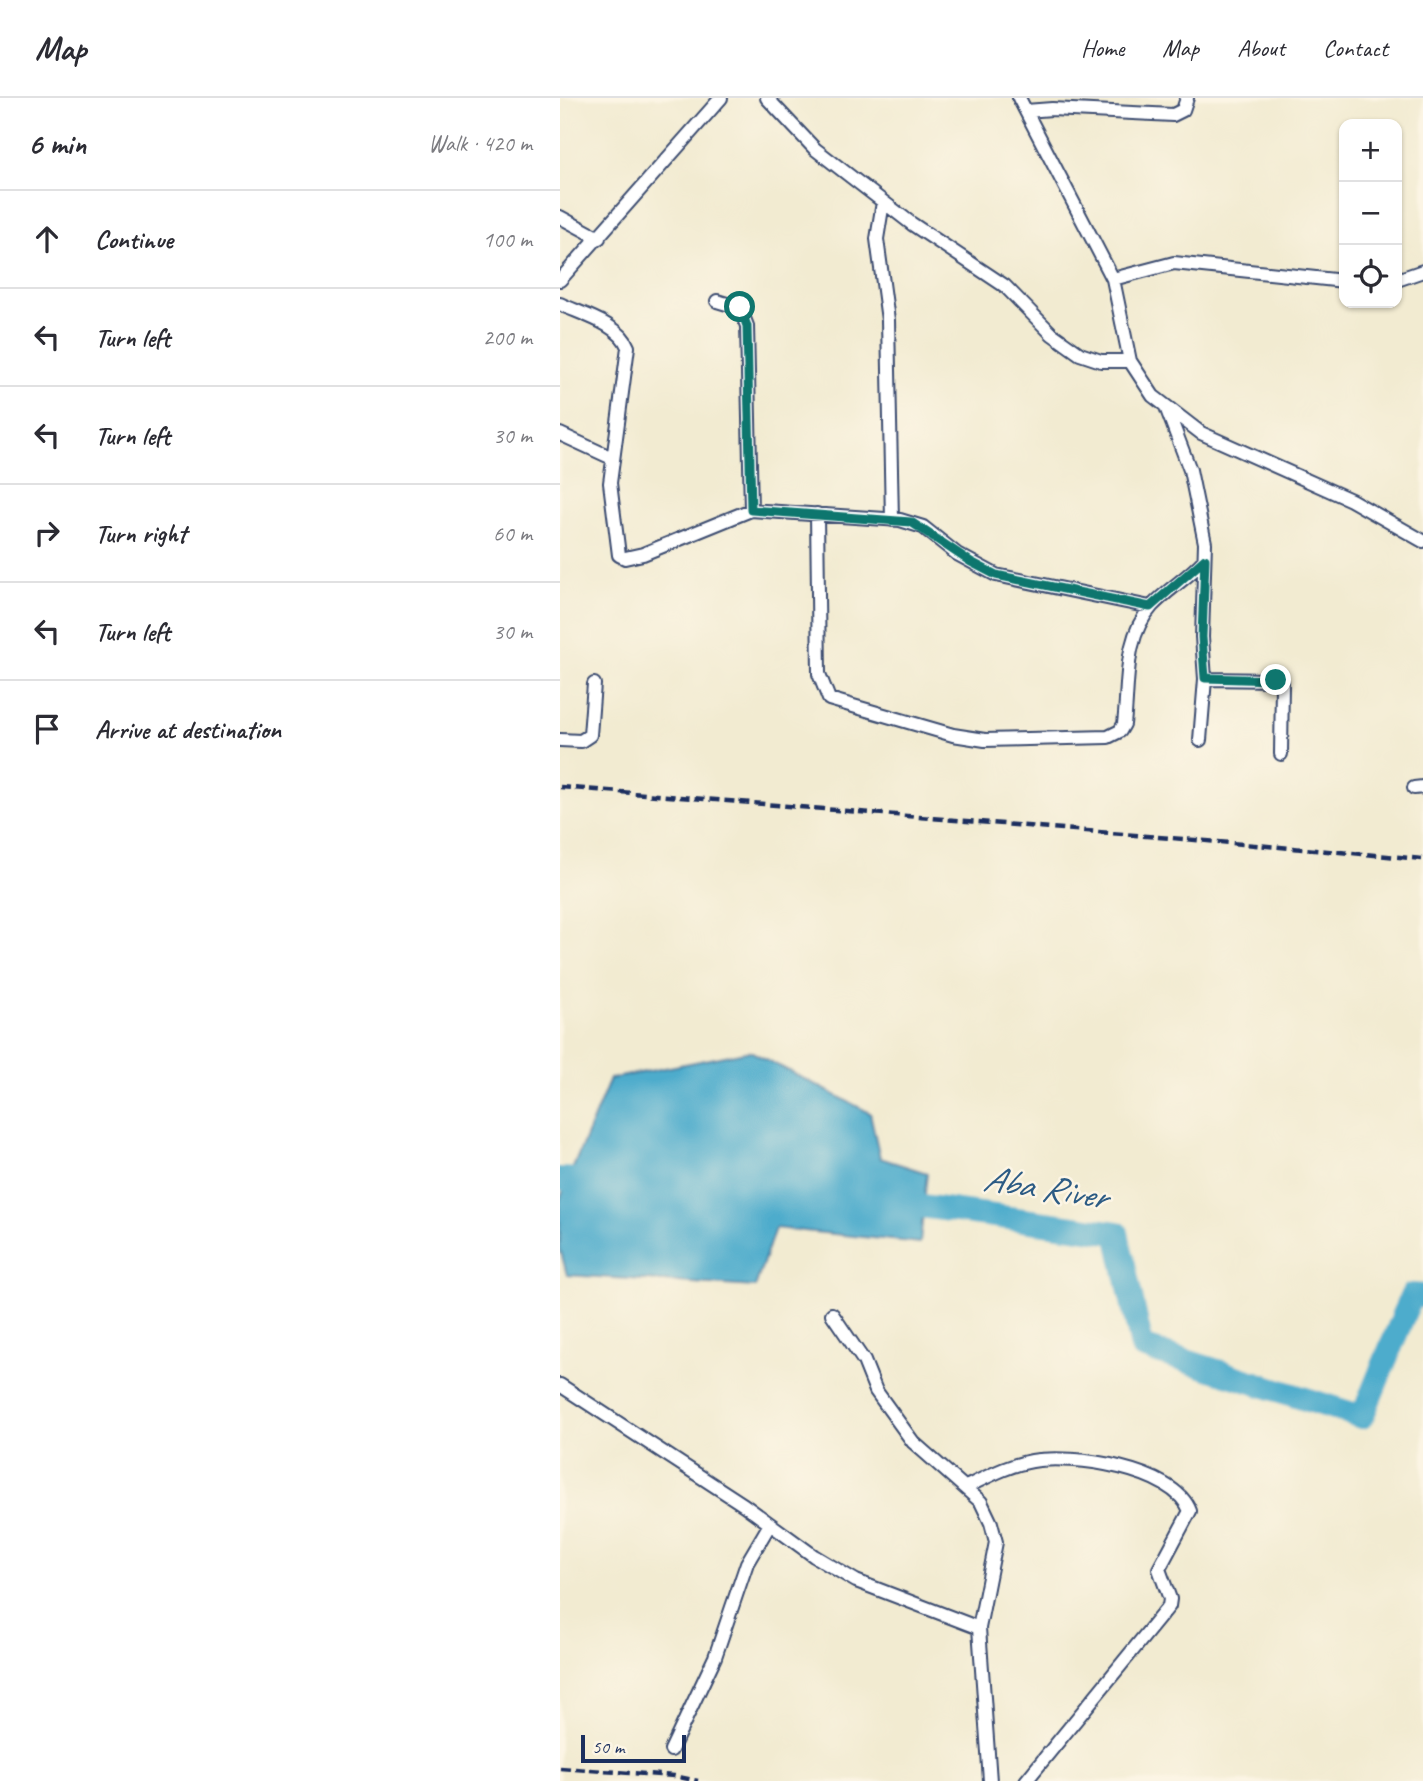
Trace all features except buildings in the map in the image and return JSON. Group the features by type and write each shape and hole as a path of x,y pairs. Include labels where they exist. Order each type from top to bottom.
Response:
{"street":[{"path":"560,280 721,98"},
{"path":"767,98 815,149 883,202 1004,286 1052,334 1080,355 1101,362 1130,361"},
{"path":"1019,98 1113,279 1130,361 1142,383 1191,425 1265,464 1351,499 1423,541"},
{"path":"1026,111 1052,109 1172,115 1183,110 1186,98"},
{"path":"883,202 877,239 886,284 888,320 892,520"},
{"path":"560,217 599,238"},
{"path":"1113,279 1174,263 1339,280"},
{"path":"1402,277 1423,271"},
{"path":"717,302 740,307 747,326 751,510"},
{"path":"560,304 615,331 624,337 628,347 612,458 611,506 619,555 625,558 643,554 751,510 892,520 923,527 957,554 996,575 1150,607"},
{"path":"1166,406 1190,470 1202,525 1205,559 1202,637 1205,678 1200,740"},
{"path":"1184,455 1191,425"},
{"path":"560,434 612,458"},
{"path":"817,514 819,674 829,699 953,735 1017,741 1115,735 1124,724 1130,644 1150,607 1205,559"},
{"path":"1205,678 1276,680 1282,683 1281,754"},
{"path":"560,740 581,741 590,735 594,684"},
{"path":"832,1314 864,1360 876,1391 913,1442 981,1502 996,1542 987,1602 979,1628 990,1781"},
{"path":"560,1385 814,1556 856,1581 979,1628"},
{"path":"966,1487 1002,1469 1030,1461 1077,1460 1126,1469 1152,1478 1178,1492 1190,1511 1159,1569 1170,1599 1169,1606 1026,1781"},
{"path":"671,1750 715,1657 747,1563 770,1524"}],"water":[{"path":"750,1051 870,1113 880,1158 927,1173 920,1243 775,1228 755,1287 567,1275 560,1248 560,1199 610,1079"}],"waterway":[{"name":"Aba River","path":"560,1179 601,1181"},
{"name":"Aba River","path":"892,1202 1117,1233 1142,1347 1362,1417 1412,1295 1423,1296"}],"railway":[{"path":"560,787 1423,859"},
{"path":"560,1768 674,1776 698,1781"}],"route":[{"path":"740,307 747,326 751,510 911,522 923,527 957,554 996,575 1094,593 1150,607 1205,559 1202,637 1205,678 1276,680"}]}
